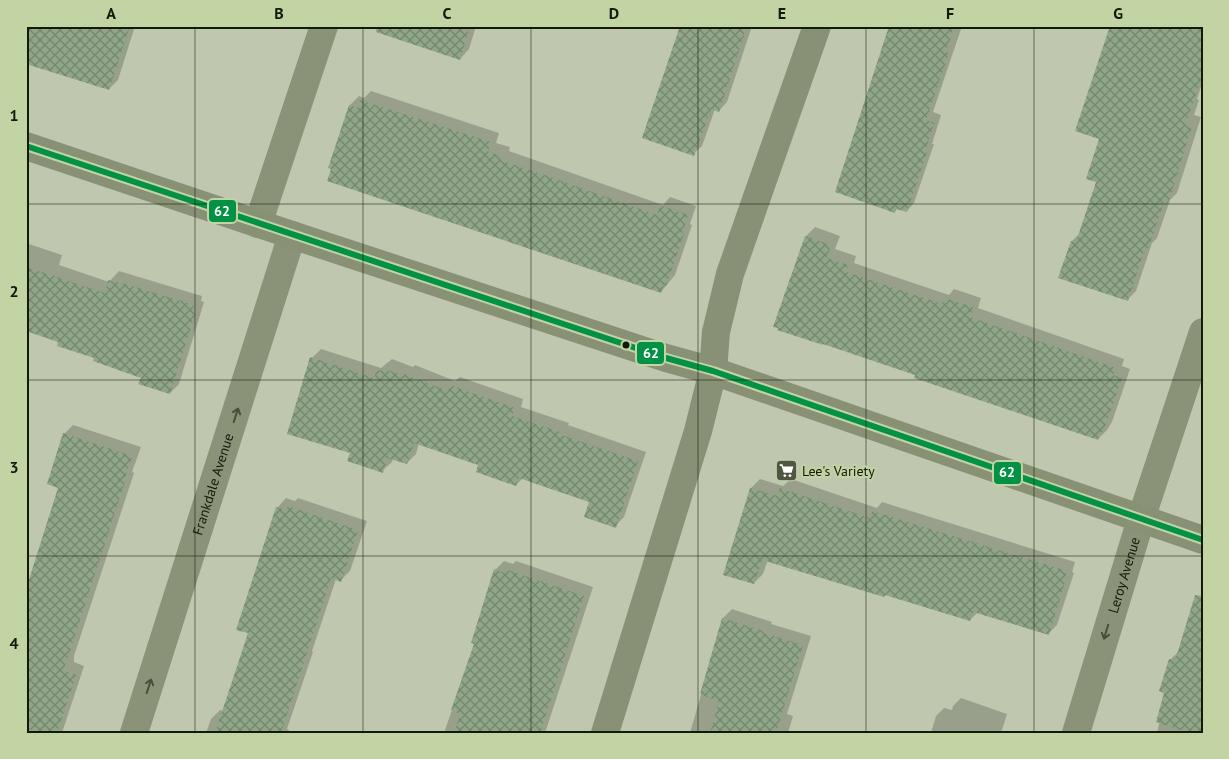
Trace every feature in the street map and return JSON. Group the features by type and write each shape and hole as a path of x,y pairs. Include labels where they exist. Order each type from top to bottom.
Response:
{"street":[{"path":"258,224 324,26"},
{"path":"605,733 698,431 713,371 716,332 730,274 817,26"},
{"path":"26,146 666,358 713,371 1203,540"},
{"name":"Frankdale Avenue","path":"134,733 292,235"},
{"name":"Leroy Avenue","path":"1076,733 1141,519 1203,332"}],"building":[{"path":"26,26 130,26 109,90 26,64"},
{"path":"377,26 470,26 460,60 376,32"},
{"path":"680,26 747,26 719,112 711,109 694,156 642,138"},
{"path":"889,26 954,26 946,52 949,53 926,120 934,123 925,152 927,152 907,212 896,209 895,213 835,192"},
{"path":"1110,26 1203,26 1203,74 1185,125 1192,126 1168,204 1164,202 1148,249 1145,248 1128,301 1058,278 1071,241 1076,242 1096,182 1086,179 1099,139 1075,131"},
{"path":"360,100 491,142 488,152 502,156 500,160 657,215 660,205 688,215 682,234 684,234 666,286 664,285 661,293 327,181 331,169 328,168 349,105 358,108"},
{"path":"805,236 831,245 827,258 848,265 846,272 942,304 944,298 973,307 970,317 1116,368 1113,375 1122,378 1103,432 1101,432 1098,440 914,378 915,375 777,330 778,328 773,327"},
{"path":"26,267 105,293 108,280 194,305 192,310 196,311 170,394 138,384 141,378 93,361 94,358 57,346 58,342 26,331"},
{"path":"310,357 374,378 377,370 381,371 382,368 404,376 404,374 448,391 450,385 515,408 512,416 638,461 616,528 584,517 589,502 519,478 516,486 476,472 478,465 414,443 407,464 387,458 383,473 347,461 350,453 287,434"},
{"path":"63,433 132,456 65,666 65,671 76,675 57,733 39,733 26,728 26,589 58,488 47,484"},
{"path":"750,488 778,496 780,488 870,518 872,511 1067,571 1049,635 973,612 970,621 762,560 754,584 723,575"},
{"path":"288,506 358,530 341,582 331,578 281,733 215,733 248,633 236,630 276,507 286,510"},
{"path":"494,569 504,573 505,569 584,596 540,733 454,733 460,714 451,710 474,644 471,643"},
{"path":"1195,595 1203,596 1203,733 1190,733 1156,722 1164,693 1159,691 1169,659 1175,661"},
{"path":"722,618 803,645 776,733 710,733 719,702 700,694"}],"transit line":[{"name":"62","path":"26,146 666,358 713,371 1203,540"}],"place":[{"name":"Lee's Variety","path":"786,471"}]}
